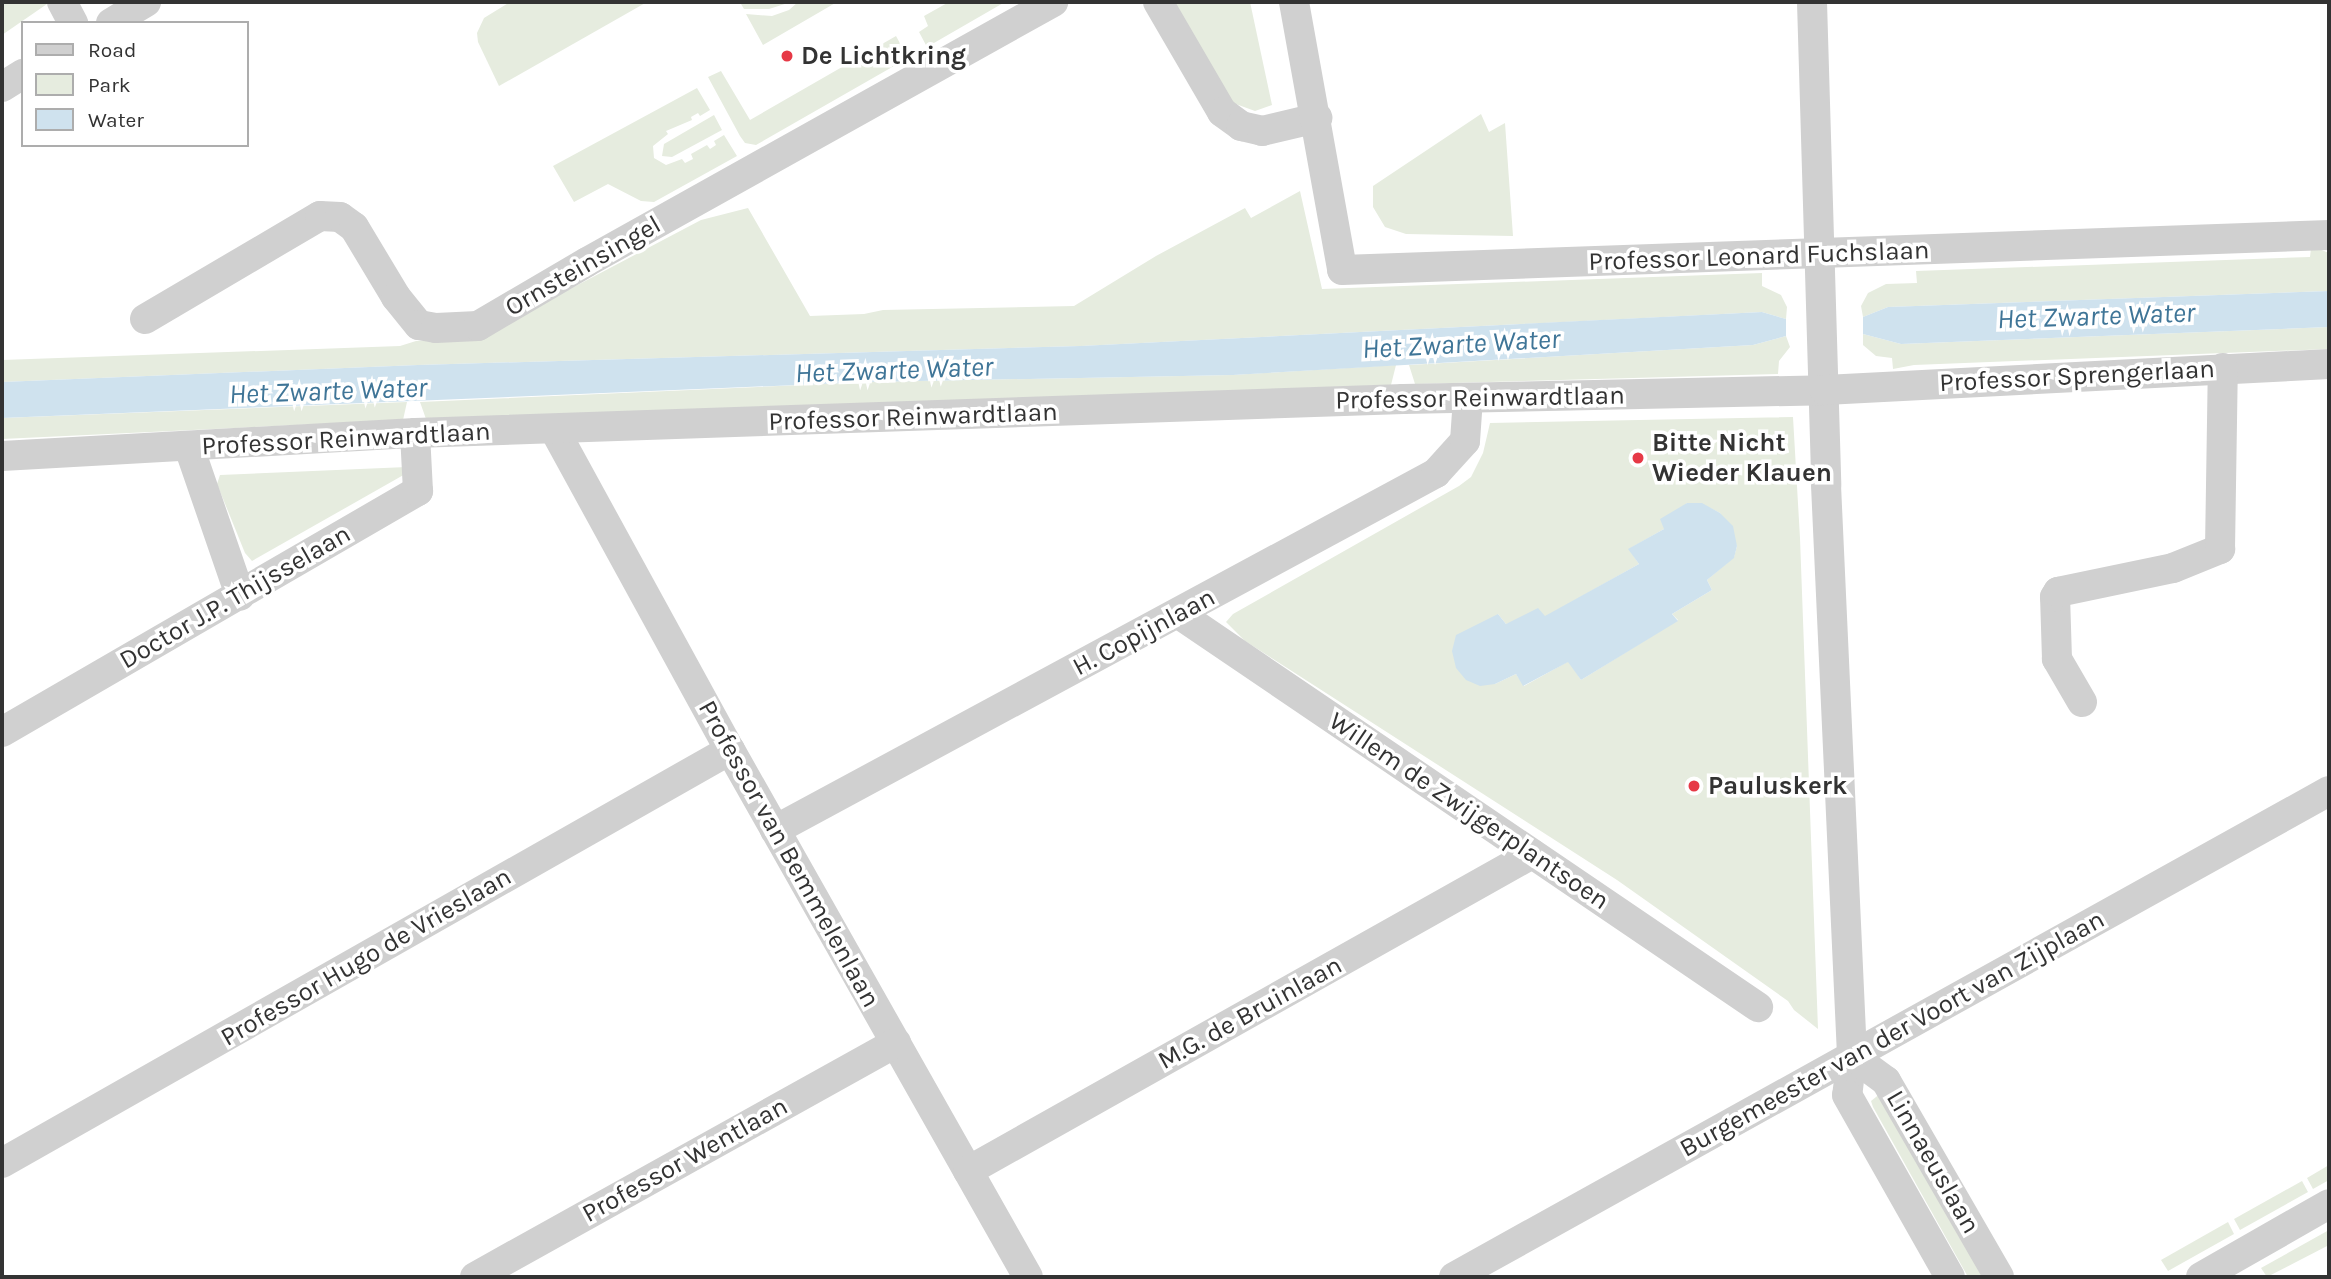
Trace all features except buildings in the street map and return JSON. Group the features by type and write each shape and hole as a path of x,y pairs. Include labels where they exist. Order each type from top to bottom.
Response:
{"street":[{"path":"62,2 72,21"},
{"path":"114,21 146,2"},
{"name":"Ornsteinsingel","path":"145,319 320,216 340,217 354,227 396,297 419,325 436,328 478,326 587,262 1053,2"},
{"path":"1158,2 1222,112 1241,126 1262,131 1317,118 1294,2"},
{"path":"1812,2 1826,499 1852,1056"},
{"path":"2,87 21,75"},
{"name":"Professor Leonard Fuchslaan","path":"1317,118 1342,270 1819,264 2329,235"},
{"name":"Professor Sprengerlaan","path":"1825,390 2329,364"},
{"path":"2082,702 2057,659 2055,597 2058,592 2173,568 2220,549 2224,368"},
{"name":"Professor Reinwardtlaan","path":"2,456 415,433 1468,398 1825,390"},
{"name":"H. Copijnlaan","path":"775,830 1436,473 1465,441 1468,398"},
{"name":"Professor van Bemmelenlaan","path":"554,429 730,750 1028,1277"},
{"name":"Doctor J.P. Thijsselaan","path":"2,732 418,491 415,433"},
{"path":"189,447 240,595"},
{"name":"Willem de Zwijgerplantsoen","path":"1179,614 1758,1007"},
{"name":"Professor Hugo de Vrieslaan","path":"2,1163 730,750"},
{"name":"Burgemeester van der Voort van Zijplaan","path":"1454,1277 2329,791"},
{"name":"M.G. de Bruinlaan","path":"968,1171 1532,854"},
{"name":"Professor Wentlaan","path":"475,1277 896,1043"},
{"name":"Linnaeuslaan","path":"1950,1277 1847,1095 1852,1056 1886,1081 1999,1277"},
{"path":"2201,1277 2329,1204"}],"green space":[{"path":"2,2 46,2 47,4 2,35"},
{"path":"510,2 647,2 499,86 478,42 477,33 484,18"},
{"path":"791,2 769,9 744,9 741,4"},
{"path":"798,2 837,2 763,45 746,14 772,16 789,10"},
{"path":"949,2 1005,2 927,47 919,32 928,26 924,16"},
{"path":"1174,2 1250,2 1272,105 1255,111 1233,103"},
{"path":"896,36 908,58 756,145 745,143 740,136 708,77 721,71 750,120"},
{"path":"697,88 710,110 700,116 698,113 691,117 692,120 666,131 668,134 653,146 654,158 666,165 682,159 685,163 693,159 691,154 707,145 710,149 716,145 714,141 724,135 737,156 654,202 641,201 608,184 574,202 553,166"},
{"path":"1481,114 1489,132 1505,123 1513,236 1406,234 1385,227 1373,207 1373,186"},
{"path":"714,115 722,130 672,157 662,156 664,144"},
{"path":"1300,191 1322,289 1762,273 1762,286 1781,295 1787,307 1786,319 1762,312 1081,346 418,365 2,382 2,360 400,346 416,341 481,336 701,220 748,208 810,316 864,314 883,310 1074,306 1156,256 1245,208 1251,218"},
{"path":"2311,248 2329,253 2329,291 1888,307 1863,317 1861,306 1868,293 1886,284 1917,283 1916,271 2310,257"},
{"path":"2329,327 2329,349 1914,365 1893,369 1892,358 1876,356 1863,345 1863,334 1901,344"},
{"path":"1786,336 1790,347 1779,361 1778,374 1415,384 1409,365 1753,345"},
{"path":"1396,365 1391,385 426,419 420,402 868,382 1233,375"},
{"path":"407,402 403,420 2,439 2,418"},
{"path":"1793,417 1818,1029 1794,1010 1788,1001 1617,880 1245,641 1226,622 1233,614 1471,477 1483,453 1490,423","holes":["1687,503 1702,504 1720,513 1737,546 1734,557 1707,580 1712,590 1672,614 1678,620 1581,680 1569,661 1524,686 1516,674 1495,684 1498,614 1506,624 1545,617 1639,564 1629,549 1664,529"]},
{"path":"407,467 407,473 252,561 245,553 217,484 220,475"},
{"path":"1881,1093 1985,1277 1968,1277 1873,1107 1871,1101"},
{"path":"2329,1165 2329,1180 2313,1189 2307,1178"},
{"path":"2302,1181 2308,1192 2240,1230 2234,1219"},
{"path":"2228,1222 2234,1234 2168,1271 2161,1260"},
{"path":"2329,1230 2329,1245 2267,1277 2261,1268"}],"water":[{"name":"Het Zwarte Water","path":"2329,291 2329,327 1901,344 1863,334 1863,317 1888,307"},
{"name":"Het Zwarte Water","path":"1762,312 1786,319 1786,336 1753,345 1233,375 868,382 2,418 2,382 418,365 1080,346"},
{"path":"1687,503 1702,503 1720,513 1733,526 1737,546 1734,558 1707,580 1712,590 1672,614 1678,621 1581,680 1568,662 1523,686 1516,674 1495,684 1480,686 1466,680 1456,668 1452,651 1456,635 1498,614 1506,624 1538,608 1545,616 1639,564 1628,549 1664,529 1660,519"}],"place":[{"name":"De Lichtkring","path":"787,56"},
{"name":"Bitte Nicht Wieder Klauen","path":"1638,458"},
{"name":"Pauluskerk","path":"1694,786"}]}
